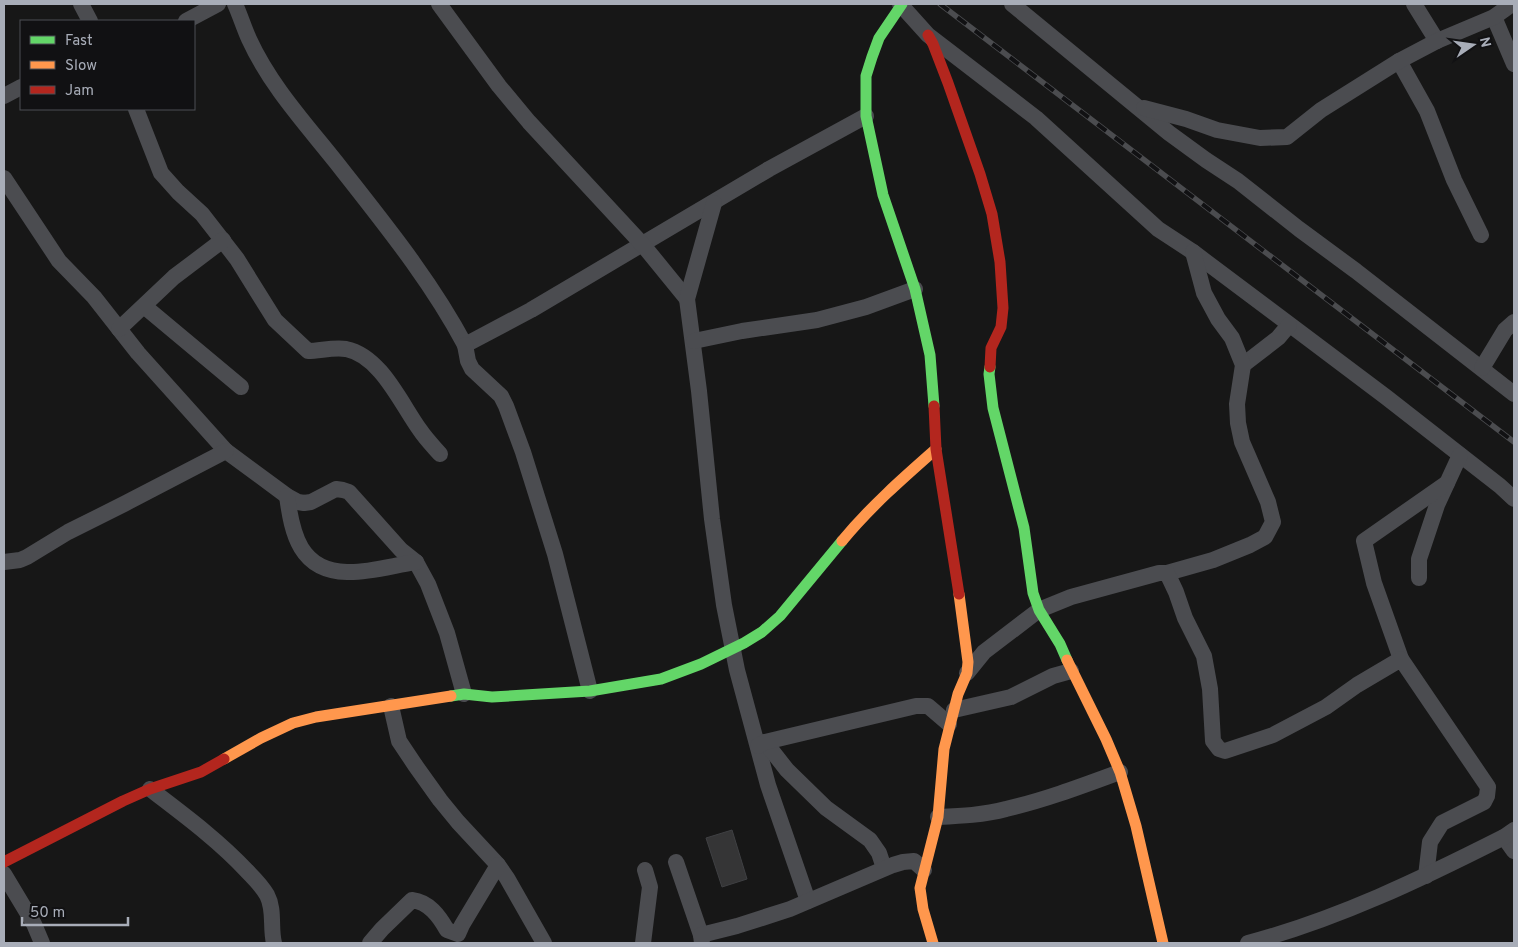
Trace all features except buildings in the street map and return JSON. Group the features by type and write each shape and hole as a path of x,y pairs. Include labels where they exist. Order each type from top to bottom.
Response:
{"street":[{"path":"81,4 89,20"},
{"path":"188,20 218,4"},
{"path":"235,4 249,39 276,85 432,288 465,345 468,361 472,369 494,388 503,401 523,452 555,554 590,691"},
{"path":"438,4 499,86 529,122 643,244 687,299"},
{"path":"967,673 968,662 965,632 936,449 934,394 930,355 915,289 883,195 866,116 866,84 872,57 879,38 901,4 928,35 1036,118 1158,229 1193,252 1386,397 1514,499"},
{"path":"1012,4 1169,133 1238,181 1514,394"},
{"path":"1414,4 1437,41"},
{"path":"1138,106 1186,119 1217,130 1260,138 1287,137 1321,110 1399,61 1437,41 1494,17 1512,4"},
{"path":"1494,17 1514,64"},
{"path":"928,35 940,60 955,101 992,214 1000,262 1003,308 1001,327 991,348 988,374 993,408 1024,528 1032,593 1039,610 1060,644 1071,671 1102,730 1120,772 1136,826 1163,943"},
{"path":"1399,61 1427,111 1454,180 1481,235"},
{"path":"4,96 20,88"},
{"path":"136,110 161,173 202,214 223,240 275,320 308,351 334,348 347,350 368,359 377,366 421,432 440,454"},
{"path":"465,345 532,310 769,169 866,116"},
{"path":"4,178 59,261 94,297 138,353 226,451 287,496 304,503 311,502 336,489 349,492 401,550 416,562 428,584 447,633 464,694"},
{"path":"714,203 687,299 694,341 712,519 732,649 761,744 768,785 808,901"},
{"path":"119,329 174,277 223,240"},
{"path":"933,943 923,908 920,888 938,817 944,749 958,694 967,673 984,652 1039,610 1071,597 1213,560 1250,545 1265,536 1273,522 1268,502 1242,442 1238,424 1237,404 1243,365 1232,338 1218,319 1204,293 1193,252"},
{"path":"694,341 742,331 817,320 866,307 915,289"},
{"path":"144,306 241,387"},
{"path":"1482,368 1504,330 1514,322"},
{"path":"1243,365 1278,338 1289,325"},
{"path":"4,862 150,789 201,772 292,723 464,694 492,697 590,691 661,679 701,664 762,632 780,616 858,522 892,488 936,449"},
{"path":"4,562 20,560 68,532 226,451"},
{"path":"1419,578 1419,560 1437,505 1460,455"},
{"path":"1426,876 1430,842 1442,823 1484,802 1488,796 1488,787 1401,659 1374,583 1364,541 1446,484"},
{"path":"287,496 290,518 298,541 304,554 313,562 327,569 347,572 416,562"},
{"path":"1167,573 1185,618 1204,656 1210,689 1213,741 1218,749 1225,751 1273,736 1326,707 1357,685 1401,659"},
{"path":"761,744 922,705 952,717 1011,697 1053,676 1071,671"},
{"path":"391,706 399,740 415,765 458,822 498,865 544,943"},
{"path":"761,744 826,808 870,840 879,853 884,868"},
{"path":"938,817 979,814 1005,809 1120,772"},
{"path":"150,789 231,854 258,883 266,894 272,908 274,943"},
{"path":"1248,943 1281,934 1341,913 1426,876 1509,833 1514,851"},
{"path":"676,862 702,939 808,901 884,868 914,861 924,870"},
{"path":"370,943 412,900 417,900 426,906 439,916 447,930 458,934 498,865"},
{"path":"643,943 650,887 646,870"},
{"path":"4,874 34,924 42,943"}],"railway":[{"path":"940,4 1514,442"}],"traffic: fast":[{"path":"902,4 879,38 872,57 866,76 866,116 883,195 915,289 930,355 934,406"},
{"path":"990,367 989,374 993,408 1024,528 1033,593 1039,610 1060,644 1067,660"},
{"path":"451,696 464,694 492,697 590,691 661,679 701,664 762,632 780,616 842,541"}],"traffic: slow":[{"path":"842,541 875,505 936,449"},
{"path":"933,943 923,909 920,888 938,817 944,749 958,694 967,673 968,662 959,594"},
{"path":"1067,660 1120,772 1136,826 1163,943"},
{"path":"224,759 261,738 293,723 316,717 451,696"}],"traffic: jam":[{"path":"928,35 948,83 992,214 1000,262 1003,308 1001,327 991,348 990,367"},
{"path":"934,406 936,449 959,594"},
{"path":"4,862 123,801 150,789 201,772 224,759"}]}
